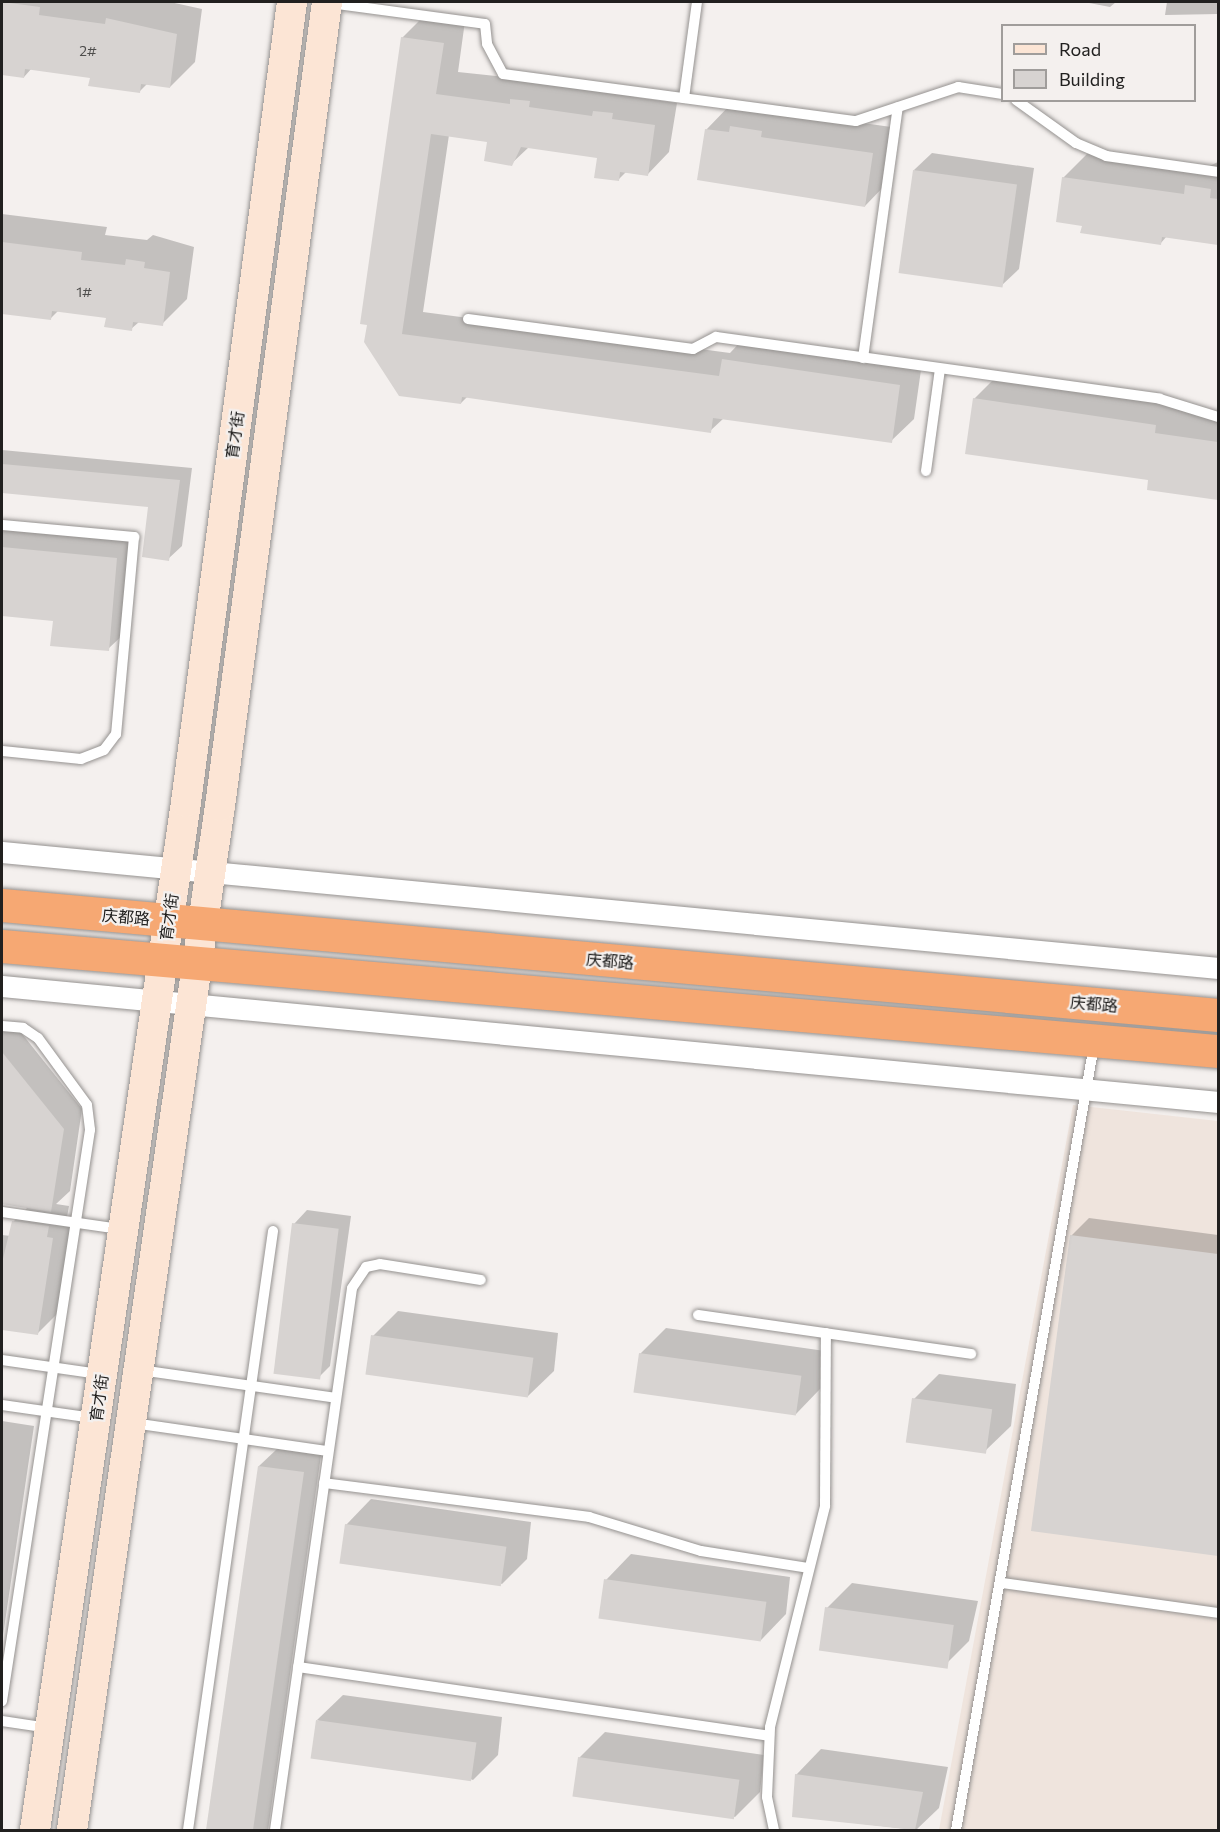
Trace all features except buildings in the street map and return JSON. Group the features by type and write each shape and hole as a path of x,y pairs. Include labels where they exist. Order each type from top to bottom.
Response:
{"highway":[{"name":"庆都路","path":"2,905 1218,1015"},
{"path":"2,946 1218,1052"}],"street":[{"name":"育才街","path":"35,1830 169,921 292,2"},
{"name":"育才街","path":"72,1830 211,872 327,2"},
{"path":"2,852 1218,968"},
{"path":"2,986 1218,1102"}],"lane":[{"path":"327,2 485,24 487,44 503,74 856,121 958,87 1001,94"},
{"path":"684,98 697,2"},
{"path":"1019,102 1076,143 1106,156 1218,172"},
{"path":"863,358 898,107"},
{"path":"468,319 693,349 716,337 1160,399 1191,413 1218,417"},
{"path":"926,471 940,369"},
{"path":"2,525 134,537 116,734 104,750 81,759 2,752"},
{"path":"2,1026 23,1028 38,1038 87,1105 90,1130 2,1701"},
{"path":"956,1830 1002,1582 1095,1041"},
{"path":"2,1212 124,1230"},
{"path":"188,1830 273,1231"},
{"path":"275,1830 352,1288 366,1267 380,1264 481,1280"},
{"path":"698,1315 972,1354"},
{"path":"774,1830 767,1797 770,1736 808,1568 825,1506 826,1334"},
{"path":"2,1360 102,1374"},
{"path":"139,1370 336,1398"},
{"path":"2,1405 96,1418"},
{"path":"131,1423 328,1451"},
{"path":"324,1484 589,1517 701,1551 808,1568"},
{"path":"1002,1582 1218,1613"},
{"path":"298,1667 770,1736"},
{"path":"2,1721 50,1729"}],"shaded area":[{"path":"1073,1105 1218,1121 1218,1830 939,1830"}]}
